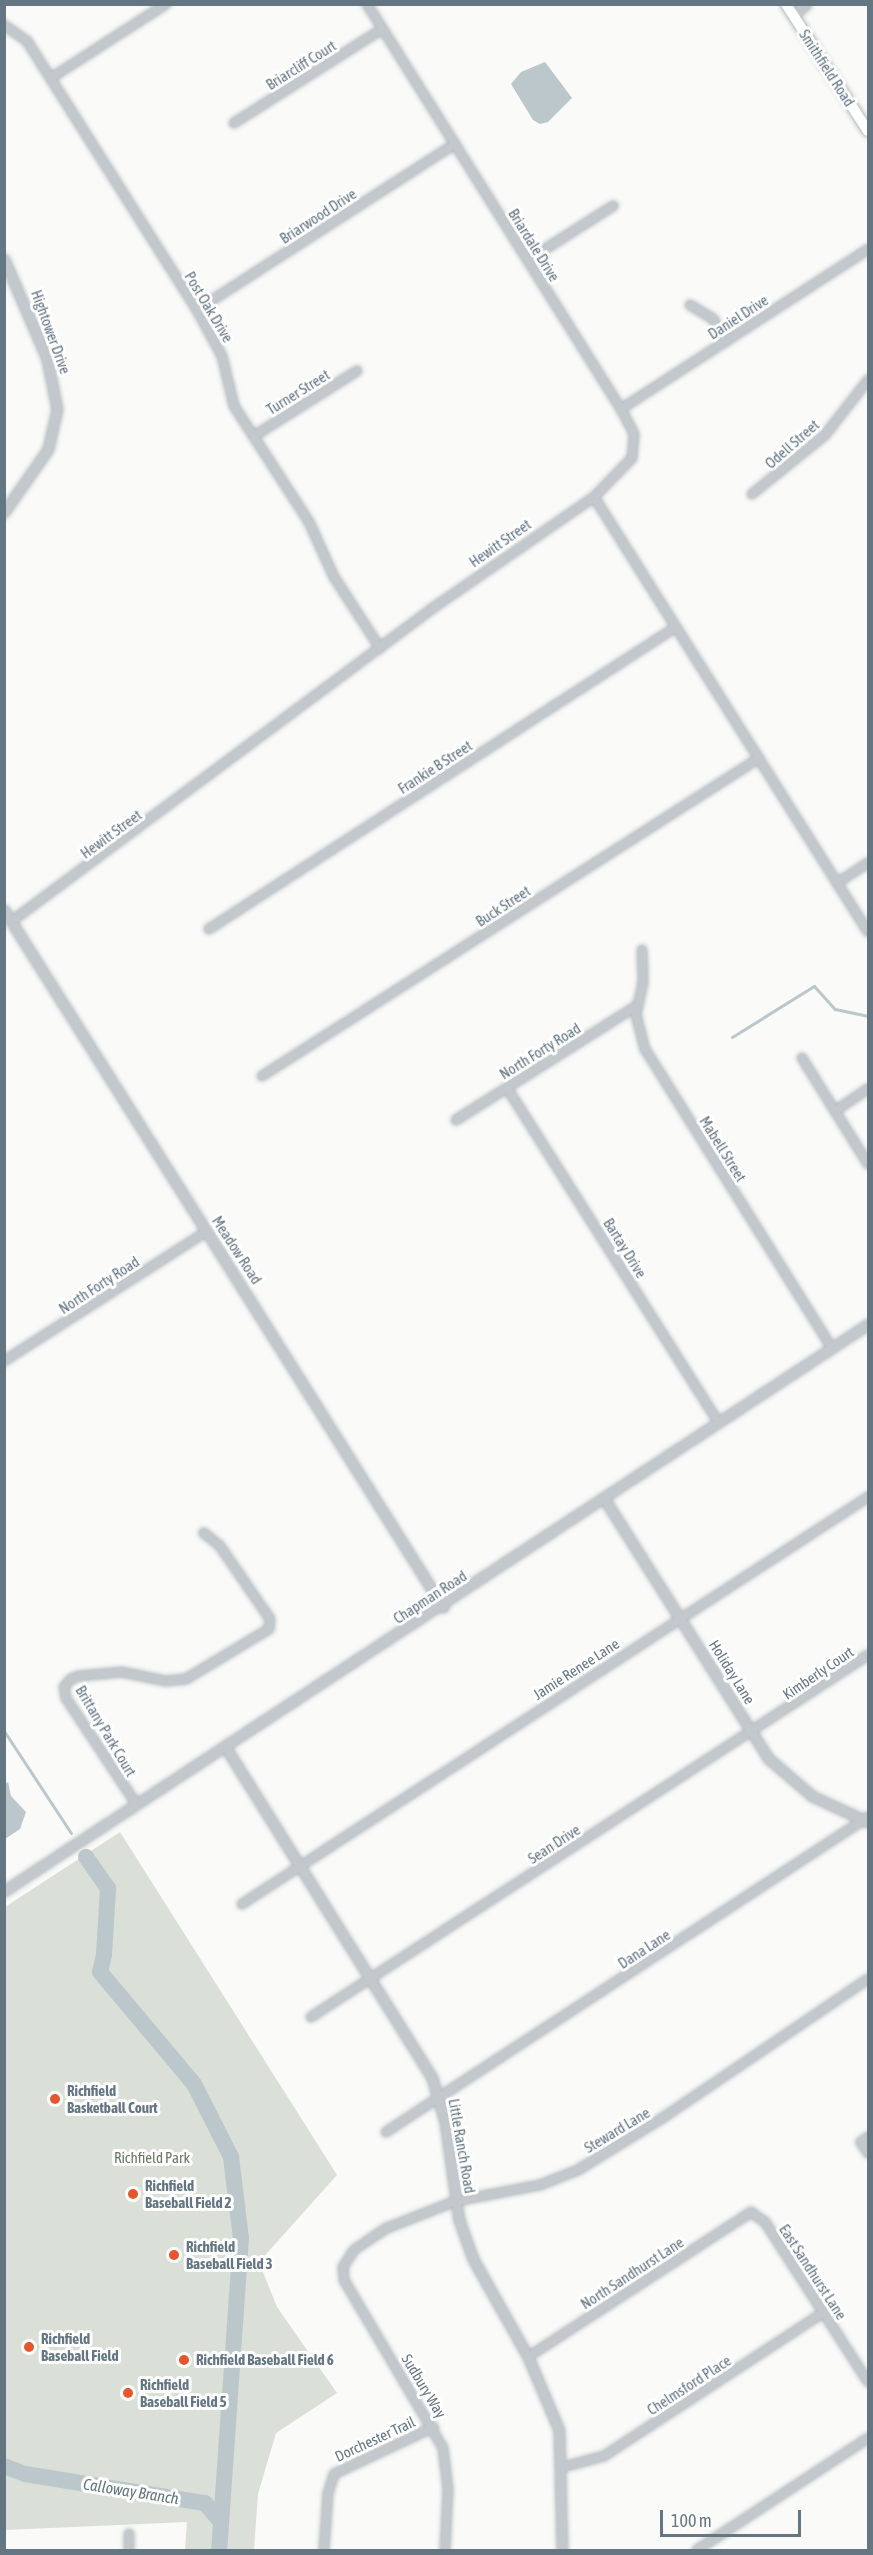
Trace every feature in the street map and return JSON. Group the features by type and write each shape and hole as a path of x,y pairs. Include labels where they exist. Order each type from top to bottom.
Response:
{"main road":[{"name":"Smithfield Road","path":"786,4 868,131"}],"street":[{"path":"51,78 165,4"},
{"name":"Briardale Drive","path":"367,4 621,409 634,434 632,458 594,497"},
{"path":"793,15 806,4"},
{"name":"Post Oak Drive","path":"4,26 27,41 197,310 222,356 234,406 309,522 334,577 380,648"},
{"name":"Briarcliff Court","path":"234,123 382,29"},
{"name":"Briarwood Drive","path":"197,310 455,144"},
{"path":"528,260 613,206"},
{"name":"Daniel Drive","path":"621,409 868,249"},
{"name":"Hightower Drive","path":"4,259 48,359 57,409 48,450 4,512"},
{"path":"690,305 713,319 726,341"},
{"name":"Turner Street","path":"254,436 357,371"},
{"name":"Odell Street","path":"752,494 825,435 868,381"},
{"path":"594,497 868,932"},
{"name":"Hewitt Street","path":"12,921 380,648 594,497"},
{"name":"Frankie B Street","path":"209,929 676,627"},
{"name":"Buck Street","path":"262,1076 759,758"},
{"path":"837,883 868,863"},
{"name":"Meadow Road","path":"4,910 443,1607"},
{"name":"Mabell Street","path":"642,950 643,982 636,1014 645,1049 832,1348"},
{"name":"North Forty Road","path":"456,1119 638,1005"},
{"path":"802,1058 868,1164"},
{"name":"Bartay Drive","path":"507,1088 719,1423"},
{"path":"835,1111 868,1089"},
{"name":"North Forty Road","path":"4,1361 207,1231"},
{"name":"Chapman Road","path":"4,1892 443,1607 868,1324"},
{"name":"Jamie Renee Lane","path":"242,1904 868,1497"},
{"name":"Holiday Lane","path":"605,1500 769,1759 794,1783 867,1820"},
{"name":"Brittany Park Court","path":"137,1805 66,1698 64,1688 71,1679 79,1676 122,1672 166,1681 186,1679 269,1629 270,1619 220,1546 204,1533"},
{"name":"Kimberly Court","path":"752,1733 868,1655"},
{"name":"Sean Drive","path":"311,2017 752,1733"},
{"name":"Little Ranch Road","path":"226,1748 424,2062 440,2099 456,2201 479,2275 528,2356 559,2430 563,2467 562,2550"},
{"name":"Dana Lane","path":"386,2132 867,1820"},
{"name":"Steward Lane","path":"354,2250 387,2228 456,2201 540,2185 578,2170 664,2117 868,1979"},
{"path":"865,2140 868,2153"},
{"name":"North Sandhurst Lane","path":"528,2356 751,2212"},
{"name":"East Sandhurst Lane","path":"751,2212 765,2222 868,2382"},
{"name":"Sudbury Way","path":"354,2250 343,2267 344,2280 434,2427 446,2463 446,2550"},
{"name":"Chelmsford Place","path":"563,2467 604,2456 824,2313"},
{"name":"Dorchester Trail","path":"324,2550 328,2493 334,2474 434,2427"},
{"path":"697,2550 868,2438"},
{"path":"129,2534 129,2550"}],"green space":[{"name":"Richfield Park","path":"120,1832 337,2175 259,2262 277,2307 337,2393 276,2433 258,2494 254,2550 185,2550 187,2522 5,2530 5,1907"}],"shaded area":[{"path":"545,62 572,98 548,122 540,124 533,120 511,84 521,72"},
{"path":"8,1782 11,1796 26,1812 20,1829 5,1839 5,1784"}],"waterway":[{"path":"732,1037 814,986 835,1009 868,1016"},
{"path":"4,1731 71,1833"},
{"path":"86,1857 108,1889 104,1955 100,1972 194,2084 231,2157 241,2238 219,2550"},
{"name":"Calloway Branch","path":"4,2466 25,2474 205,2503 221,2522"}],"place":[{"name":"Richfield Basketball Court","path":"55,2099"},
{"name":"Richfield Baseball Field 2","path":"133,2194"},
{"name":"Richfield Baseball Field 3","path":"174,2255"},
{"name":"Richfield Baseball Field","path":"29,2347"},
{"name":"Richfield Baseball Field 6","path":"184,2360"},
{"name":"Richfield Baseball Field 5","path":"128,2393"}]}
